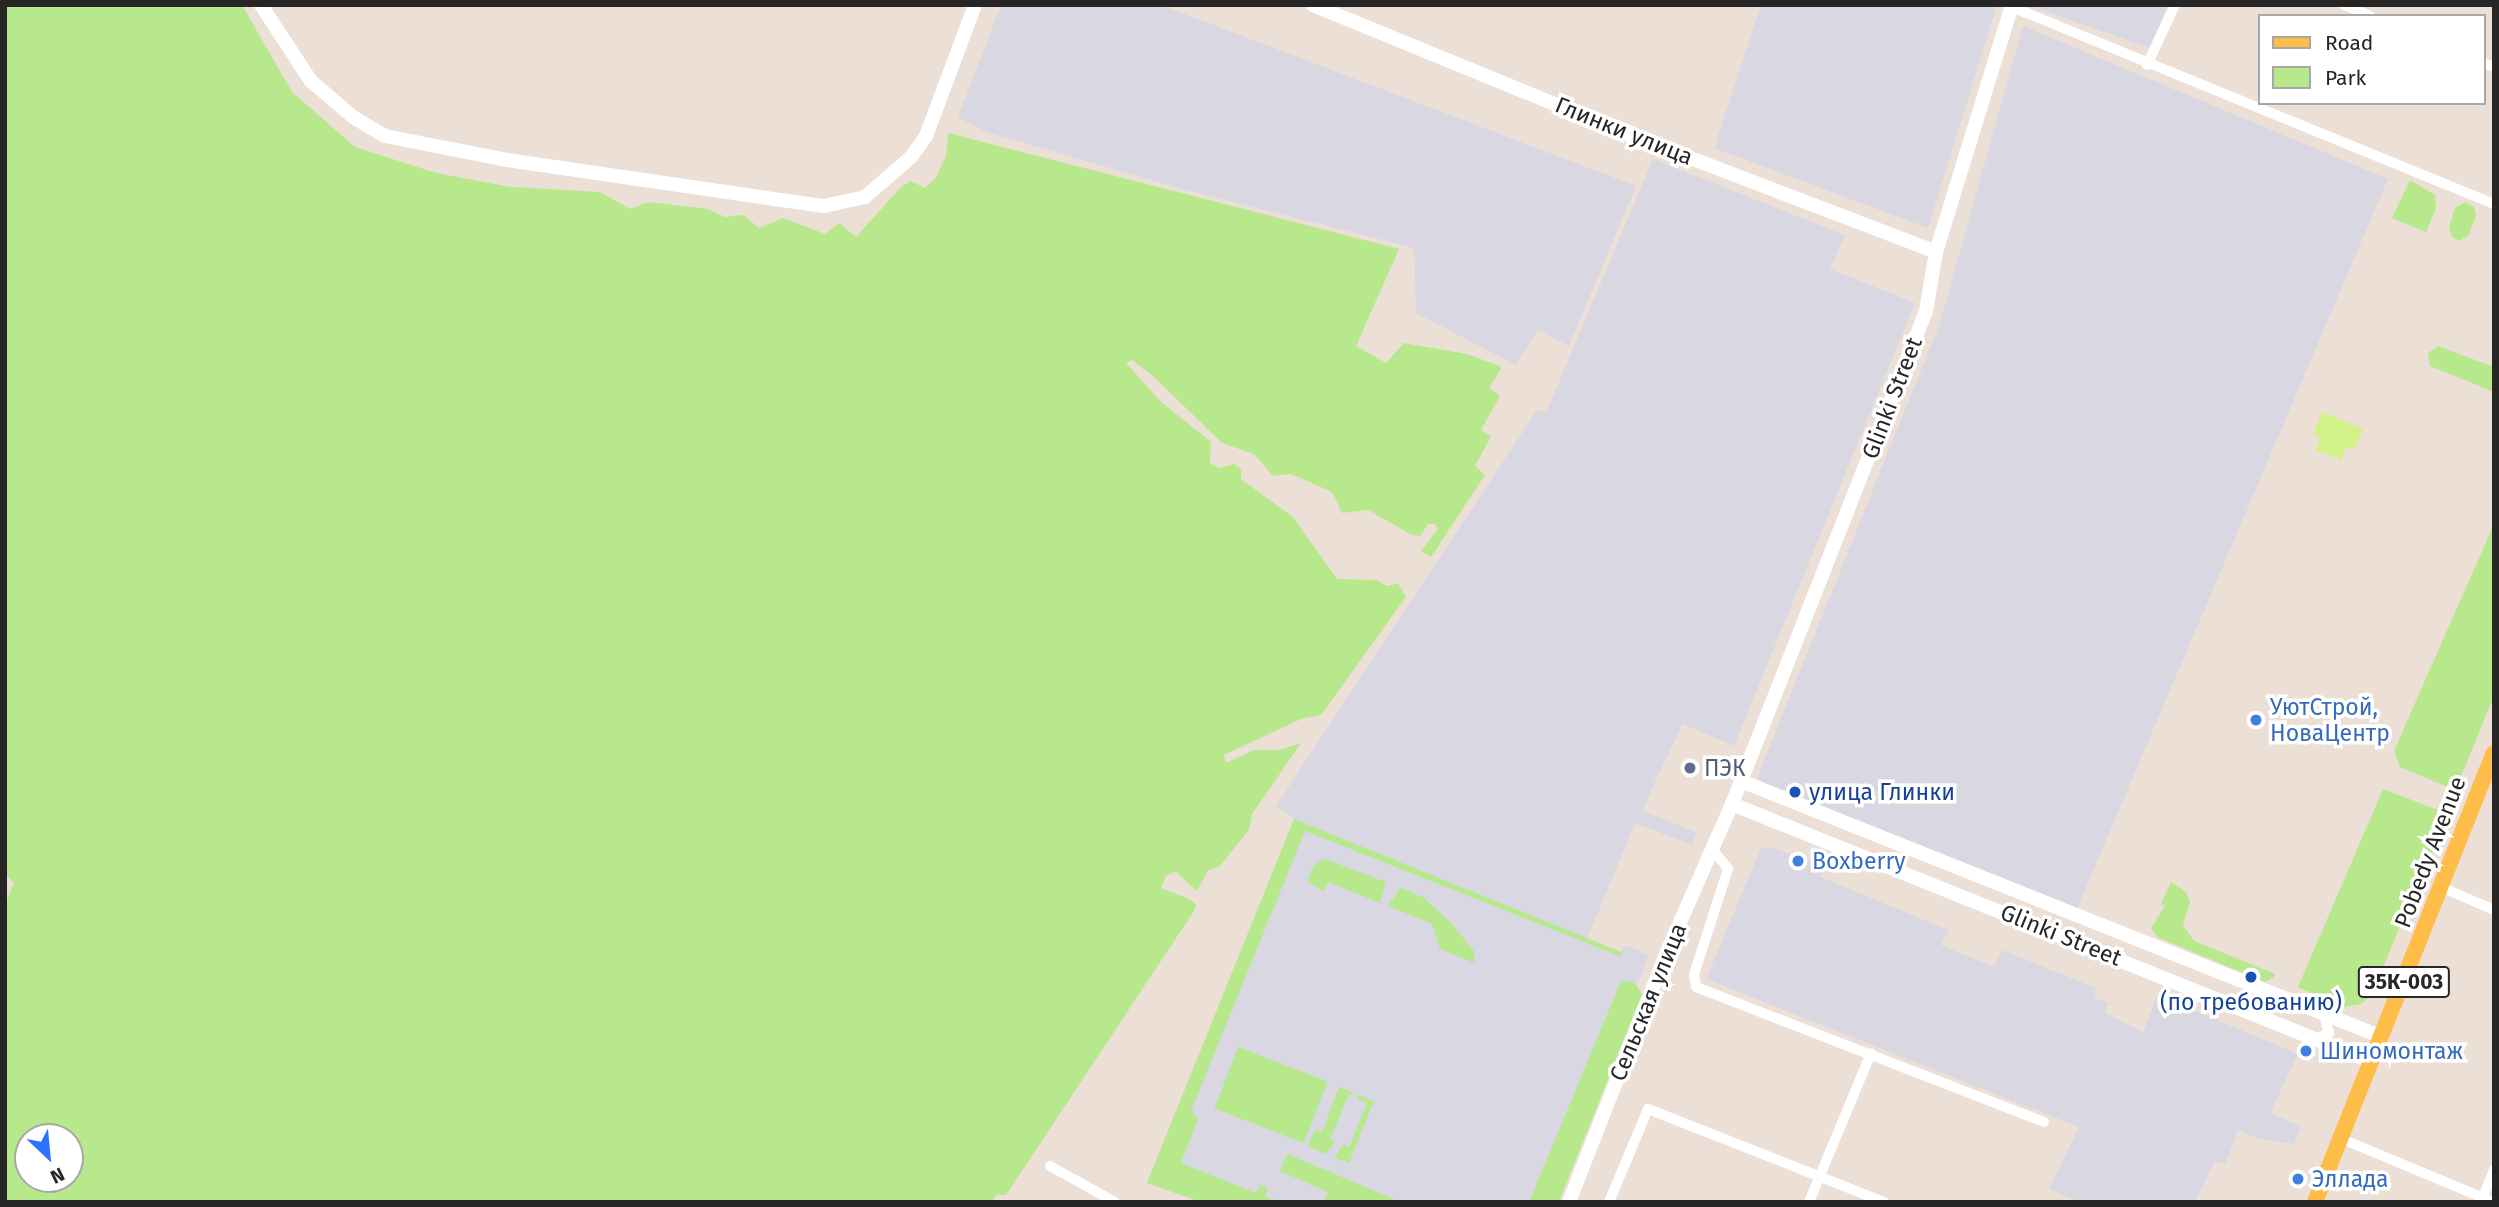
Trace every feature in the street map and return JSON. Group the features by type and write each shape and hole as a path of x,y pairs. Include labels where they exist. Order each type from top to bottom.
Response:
{"main road":[{"path":"261,5 311,81 353,117 386,136 507,160 824,206 865,197 911,157 926,136 975,5"},
{"name":"Глинки улица","path":"1313,5 1638,138 1936,252"},
{"name":"Glinki Street","path":"2012,6 1936,252 1926,311 1732,804 2372,1062"},
{"name":"Pobedy Avenue","path":"2315,1202 2494,753"},
{"name":"Glinki Street","path":"1741,781 2324,1017 2382,1037"},
{"name":"Сельская улица","path":"1569,1202 1732,804"}],"street":[{"path":"2147,65 2175,5"},
{"path":"2344,5 2365,14"},
{"path":"2012,6 2147,65 2494,204"},
{"path":"1712,849 1728,869 1694,974 1696,987 2044,1122"},
{"path":"2441,887 2494,910"},
{"path":"2315,1039 2329,1033 2324,1017"},
{"path":"1809,1202 1871,1053"},
{"path":"1609,1202 1647,1109 1884,1202"},
{"path":"2342,1139 2482,1200 2493,1202"},
{"path":"1050,1166 1115,1202"},
{"path":"2482,1200 2494,1170"}],"shaded area":[{"path":"1001,5 1161,5 1636,186 1569,346 1538,330 1516,365 1416,313 1414,248 1183,189 986,132 958,117"},
{"path":"1761,5 1997,5 1928,228 1714,148"},
{"path":"2028,5 2168,5 2149,48"},
{"path":"2023,26 2388,179 2075,913 1756,781 1940,323"},
{"path":"1653,159 1845,235 1830,269 1915,303 1734,746 1683,724 1643,811 1696,832 1692,845 1635,823 1587,939 1621,952 1626,945 1649,955 1551,1202 1201,1202 1147,1183 1294,819 1276,806 1537,410 1546,413"},
{"path":"1772,847 1824,867 1820,877 1949,930 1941,945 1994,967 2002,950 2096,988 2093,997 2108,1003 2105,1013 2143,1032 2157,995 2298,1054 2270,1113 2301,1126 2294,1144 2259,1139 2238,1130 2225,1164 2215,1161 2195,1202 2079,1202 2049,1189 2079,1127 1706,979 1761,848"}],"green space":[{"path":"5,5 242,5 292,92 355,147 436,173 512,187 600,192 630,209 648,202 708,209 725,217 743,215 759,228 783,218 825,234 839,223 856,237 902,186 911,181 925,188 935,179 946,156 948,133 1399,249 1356,346 1386,363 1404,343 1467,354 1502,367 1489,388 1500,396 1481,430 1491,436 1475,466 1485,475 1431,557 1421,551 1438,529 1435,524 1428,524 1420,536 1412,535 1368,510 1342,513 1332,492 1291,474 1273,476 1254,454 1222,443 1152,375 1132,360 1126,363 1161,402 1211,442 1210,463 1220,468 1234,464 1241,469 1241,479 1293,517 1337,579 1376,580 1387,586 1398,583 1406,597 1321,715 1301,719 1224,755 1226,763 1254,750 1279,750 1301,743 1252,814 1249,830 1219,867 1208,870 1197,891 1175,871 1166,876 1161,888 1189,899 1196,904 1194,911 1006,1195 996,1195 992,1202 5,1202 5,904 14,883 5,873"},
{"path":"2410,180 2435,195 2436,208 2426,232 2392,218"},
{"path":"2465,202 2474,207 2476,216 2468,236 2459,241 2452,237 2449,227 2455,208"},
{"path":"2438,346 2494,367 2494,392 2430,366 2428,353"},
{"path":"2322,412 2363,429 2354,450 2346,447 2341,460 2315,450 2321,437 2313,434"},
{"path":"2494,524 2494,696 2457,786 2450,788 2400,767 2394,751"},
{"path":"2383,789 2440,811 2445,819 2371,996 2361,1004 2344,1007 2298,987"},
{"path":"1294,819 1621,952 1622,957 1305,831 1191,1111 1198,1119 1181,1163 1256,1193 1260,1185 1268,1188 1265,1196 1279,1202 1201,1202 1147,1183"},
{"path":"1325,859 1386,882 1380,903 1328,882 1324,891 1307,882 1314,865"},
{"path":"2171,882 2186,892 2190,902 2183,925 2194,941 2275,974 2274,977 2265,982 2157,937 2151,928 2165,906 2161,904"},
{"path":"1400,888 1423,897 1452,924 1474,951 1474,963 1440,949 1432,924 1388,906"},
{"path":"1621,981 1634,982 1642,994 1559,1202 1529,1202"},
{"path":"1238,1047 1328,1081 1304,1143 1214,1109"},
{"path":"1339,1087 1354,1093 1348,1096 1330,1139 1335,1142 1326,1154 1307,1146 1315,1130 1322,1132"},
{"path":"1358,1095 1374,1101 1349,1163 1334,1158 1343,1145 1349,1147 1367,1103 1357,1099"},
{"path":"1287,1154 1401,1202 1324,1202 1328,1192 1280,1171"}],"place":[{"name":"УютСтрой, НоваЦентр","path":"2256,720"},
{"name":"ПЭК","path":"1690,768"},
{"name":"улица Глинки","path":"1795,792"},
{"name":"Boxberry","path":"1798,861"},
{"name":"(по требованию)","path":"2251,977"},
{"name":"Шиномонтаж","path":"2306,1051"},
{"name":"Эллада","path":"2298,1179"}]}
